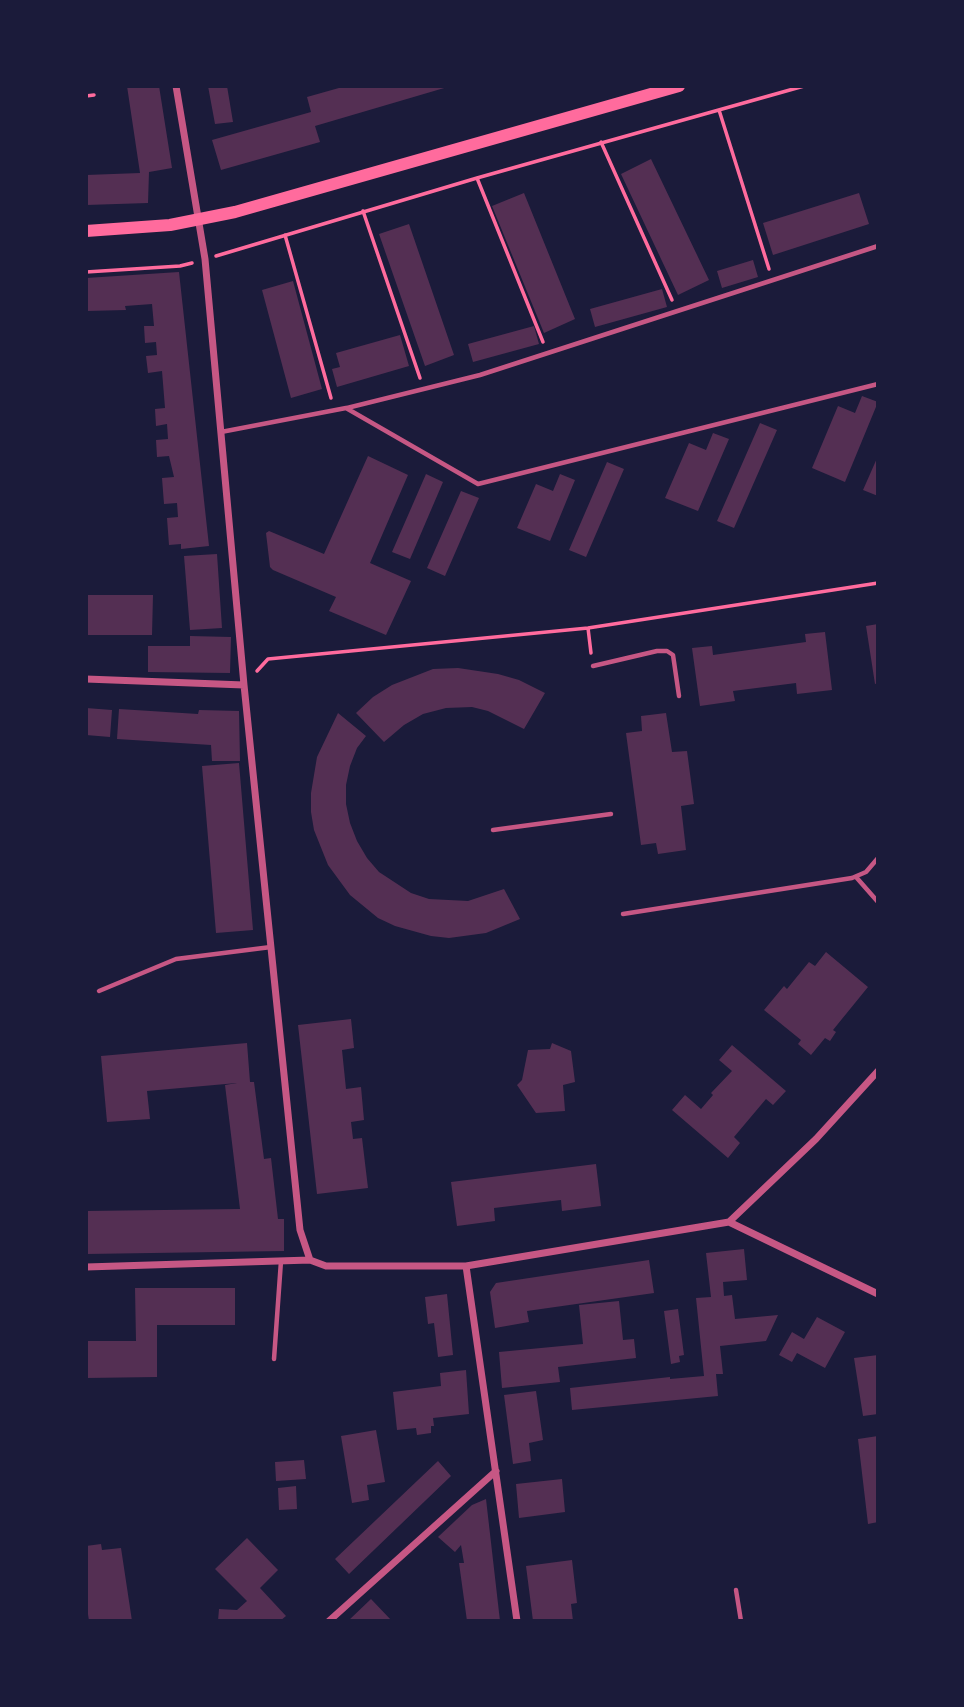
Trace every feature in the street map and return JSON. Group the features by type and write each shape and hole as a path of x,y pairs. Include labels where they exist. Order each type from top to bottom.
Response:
{"main road":[{"path":"86,231 141,228 235,212 679,86"}],"street":[{"path":"176,86 205,259 244,685 300,1230 310,1260"},
{"path":"86,679 244,685"},
{"path":"86,1267 310,1260 326,1266 466,1266 729,1222 816,1139 878,1071"},
{"path":"729,1222 878,1294"},
{"path":"466,1266 517,1621"},
{"path":"329,1621 496,1471"}],"lane":[{"path":"221,432 346,408 480,375 878,246"},
{"path":"346,408 478,484 878,384"},
{"path":"593,664 667,651 673,655 679,696"},
{"path":"493,830 611,814"},
{"path":"623,914 856,877 866,872 878,858"},
{"path":"856,877 878,902"},
{"path":"99,991 176,959 271,947"},
{"path":"274,1359 281,1261"},
{"path":"736,1590 741,1621"}],"path":[{"path":"86,272 180,266 601,142 804,86"},
{"path":"86,96 94,95"},
{"path":"719,110 772,280"},
{"path":"601,142 677,311"},
{"path":"477,178 548,353"},
{"path":"363,211 424,389"},
{"path":"285,235 335,410"},
{"path":"244,685 268,659 588,628 878,583"},
{"path":"588,628 593,664"}],"building":[{"path":"127,86 159,86 172,168 149,172 148,203 86,205 86,175 140,173"},
{"path":"208,86 227,86 233,122 215,124"},
{"path":"346,86 451,86 315,126 320,142 221,170 212,140 311,112 307,97"},
{"path":"651,159 709,280 678,295 621,174"},
{"path":"524,193 575,319 544,333 492,206"},
{"path":"859,193 869,224 773,255 763,223"},
{"path":"409,224 454,355 425,366 379,234"},
{"path":"753,260 758,277 722,288 717,271"},
{"path":"179,272 209,546 181,549 181,544 169,545 167,518 178,517 177,503 164,504 162,478 174,477 169,456 157,457 156,440 168,439 167,424 156,426 155,409 165,408 162,371 148,373 146,356 157,355 156,342 145,343 144,326 154,326 152,304 125,306 126,310 86,311 86,278"},
{"path":"293,281 322,389 291,398 262,290"},
{"path":"662,289 667,307 595,327 590,309"},
{"path":"534,326 539,344 473,362 468,344"},
{"path":"400,335 409,366 337,387 332,369 340,367 336,353"},
{"path":"862,396 878,402 845,482 812,468 838,406 855,413"},
{"path":"760,423 777,430 734,528 717,521"},
{"path":"713,433 729,439 698,511 665,498 689,443 706,450"},
{"path":"368,456 408,475 370,563 411,581 386,635 329,611 336,597 273,570 270,567 266,533 269,531 324,554"},
{"path":"878,456 878,496 863,490"},
{"path":"607,462 624,469 586,557 569,550"},
{"path":"426,474 443,482 410,559 392,552"},
{"path":"560,474 575,480 550,541 517,528 536,484 553,491"},
{"path":"461,491 479,498 445,576 427,568"},
{"path":"217,554 222,628 190,630 184,556"},
{"path":"86,595 153,595 152,635 86,635"},
{"path":"878,624 878,683 875,684 866,626"},
{"path":"825,632 832,690 797,694 796,683 733,691 735,701 700,706 692,648 712,646 713,655 806,642 805,634"},
{"path":"190,636 231,637 230,673 148,672 148,646 190,646"},
{"path":"458,668 519,680 545,693 524,729 488,711 472,707 446,708 423,714 404,725 384,742 356,713 373,697 392,685 433,669"},
{"path":"86,708 112,710 110,737 86,735"},
{"path":"119,709 198,714 199,710 239,711 240,761 212,761 211,745 117,739"},
{"path":"338,713 366,736 357,748 350,766 346,804 357,841 379,872 411,893 429,899 468,901 504,889 520,919 486,933 449,938 431,936 395,926 378,918 350,895 328,865 314,830 311,812 317,757"},
{"path":"666,713 672,752 687,751 694,804 681,806 686,850 658,854 656,843 641,845 626,733 642,731 641,716"},
{"path":"239,763 253,930 216,933 202,766"},
{"path":"826,952 868,987 833,1030 836,1032 830,1041 825,1038 811,1055 798,1044 801,1040 764,1010 784,986 787,989 809,962 815,966"},
{"path":"351,1019 354,1048 342,1050 346,1089 361,1087 364,1120 351,1122 353,1139 362,1138 368,1188 317,1194 298,1025"},
{"path":"247,1043 250,1082 254,1082 264,1159 271,1158 278,1219 284,1219 284,1251 86,1254 86,1211 240,1209 225,1085 237,1083 147,1091 150,1119 107,1122 101,1056"},
{"path":"552,1043 571,1051 575,1082 563,1085 565,1111 536,1113 517,1085 522,1080 528,1050 550,1049"},
{"path":"732,1045 786,1091 773,1105 766,1099 734,1137 740,1143 728,1158 672,1110 685,1095 701,1109 713,1095 711,1093 732,1071 719,1060"},
{"path":"596,1164 601,1206 562,1211 561,1200 494,1208 495,1221 457,1226 451,1182"},
{"path":"744,1249 747,1280 723,1282 724,1296 732,1295 735,1319 778,1315 766,1341 720,1346 723,1374 716,1374 718,1396 572,1410 570,1388 704,1376 696,1298 711,1297 706,1253"},
{"path":"649,1260 654,1293 527,1311 529,1322 495,1328 490,1292 496,1283"},
{"path":"135,1288 235,1288 235,1325 157,1325 157,1377 86,1378 86,1341 136,1341"},
{"path":"447,1294 453,1355 438,1357 434,1323 428,1324 425,1297"},
{"path":"619,1301 623,1340 634,1339 636,1358 558,1367 560,1382 502,1388 499,1352 583,1344 579,1305"},
{"path":"678,1309 684,1355 679,1356 680,1362 671,1364 664,1311"},
{"path":"817,1317 845,1332 825,1368 797,1353 792,1362 779,1355 792,1332 804,1339"},
{"path":"878,1355 878,1414 863,1416 854,1358"},
{"path":"466,1370 469,1414 433,1418 431,1433 417,1435 416,1428 397,1430 393,1392 441,1386 440,1373"},
{"path":"536,1391 543,1440 529,1443 531,1461 513,1464 504,1395"},
{"path":"376,1430 385,1482 367,1485 369,1500 352,1503 341,1436"},
{"path":"878,1436 878,1522 868,1524 858,1439"},
{"path":"304,1460 306,1479 276,1481 275,1462"},
{"path":"438,1461 451,1476 349,1574 335,1559"},
{"path":"562,1479 565,1512 519,1518 516,1484"},
{"path":"296,1486 297,1509 279,1510 278,1488"},
{"path":"486,1499 500,1621 467,1621 459,1563 464,1563 461,1545 455,1552 438,1537 472,1505"},
{"path":"247,1538 278,1570 260,1588 286,1616 280,1621 218,1621 219,1609 237,1610 247,1601 215,1569"},
{"path":"101,1544 102,1550 121,1548 132,1621 89,1621 86,1601 86,1546"},
{"path":"572,1560 577,1603 571,1604 573,1621 533,1621 526,1566"},
{"path":"371,1599 392,1621 348,1621"}]}
